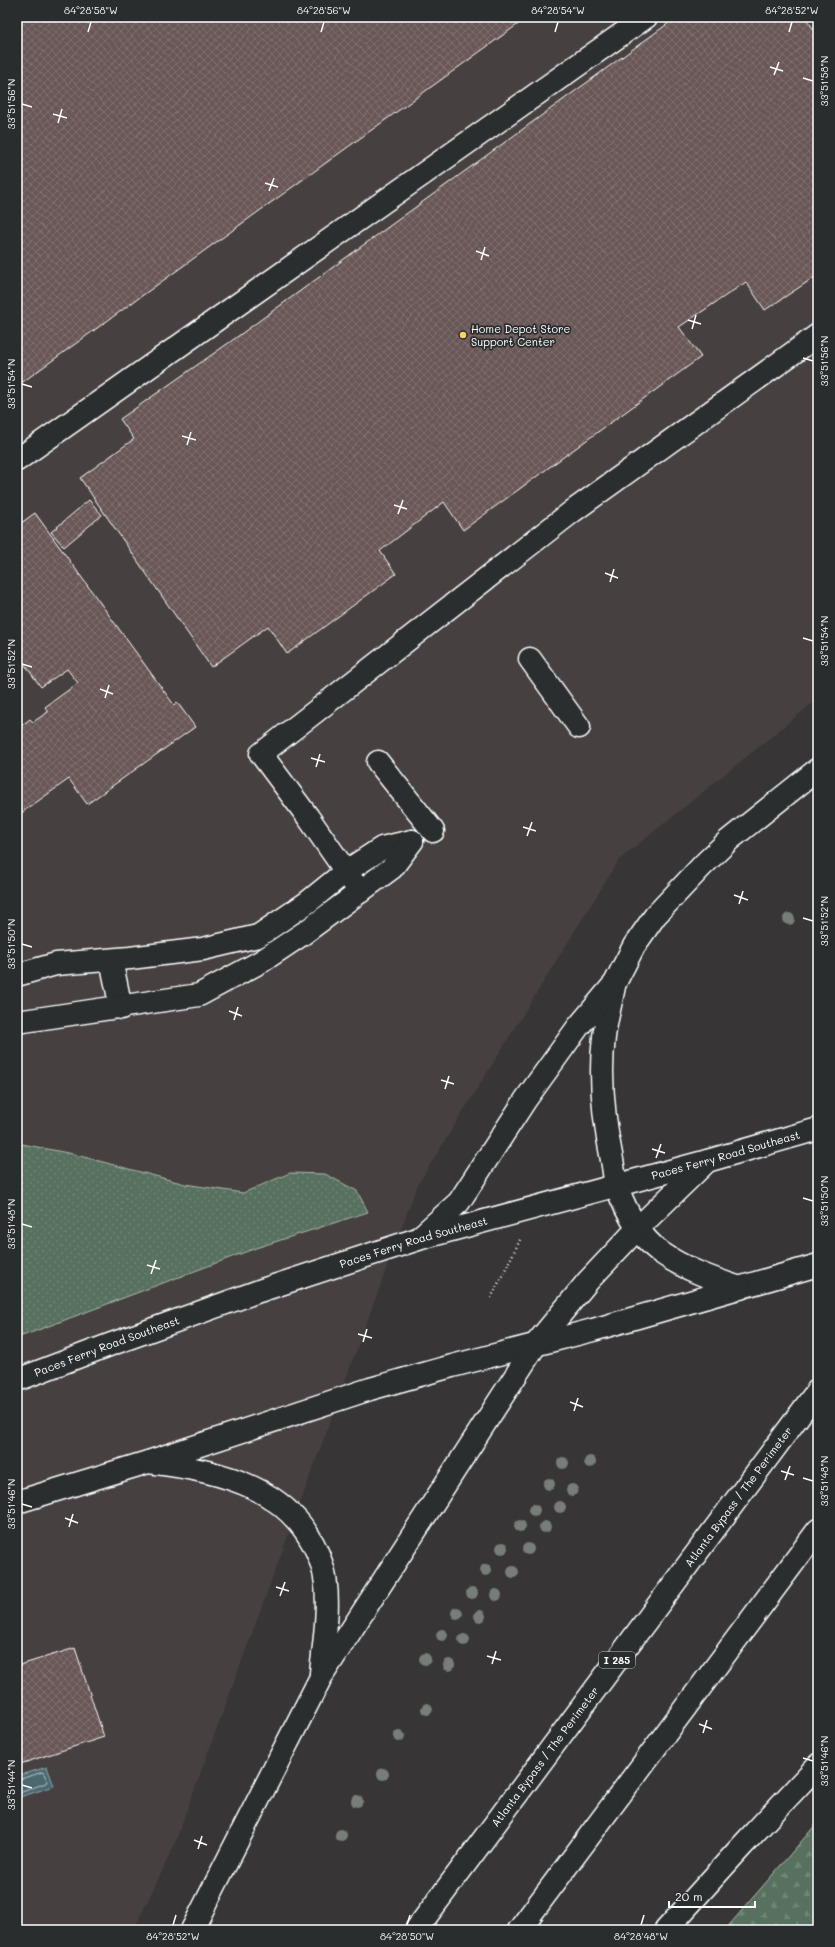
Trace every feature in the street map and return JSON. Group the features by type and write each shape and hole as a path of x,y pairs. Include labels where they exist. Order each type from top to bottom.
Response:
{"main road":[{"path":"17,460 646,17"},
{"path":"360,892 308,817 261,754 573,511 818,335"},
{"path":"530,659 579,727"},
{"path":"378,762 433,831"},
{"path":"418,1239 459,1202 526,1099 578,1027 615,983 634,946 651,922 692,877 730,840 818,769"},
{"path":"17,975 56,964 111,960 203,949 258,936 308,902 345,872 382,848 412,841 392,868 304,933 262,961 199,995 121,1008 17,1022"},
{"path":"111,960 121,1008"},
{"path":"615,983 604,1036 603,1065 604,1105 617,1186 637,1229 660,1252 705,1276 740,1288"},
{"name":"Paces Ferry Road Southeast","path":"17,1380 259,1291 418,1239 617,1186 818,1129"},
{"path":"192,1930 321,1677 536,1344 588,1281 637,1229 707,1161"},
{"path":"17,1502 148,1462 370,1389 593,1330 818,1265"},
{"name":"Atlanta Bypass / The Perimeter","path":"416,1930 818,1390"},
{"path":"148,1462 197,1468 240,1481 260,1490 279,1503 296,1520 310,1539 322,1565 327,1597 321,1677"},
{"path":"519,1930 818,1530"},
{"path":"666,1930 818,1765"}],"path":[{"path":"491,1298 523,1234"}],"shaded area":[{"path":"17,17 818,17 818,699 619,860 417,1186 173,1848 134,1930 17,1930"}],"green space":[{"path":"17,1143 73,1154 185,1184 243,1193 290,1173 325,1174 357,1191 368,1212 256,1248 17,1338"},
{"path":"818,1822 818,1930 725,1930"}],"water":[{"path":"47,1767 54,1786 17,1798 17,1776"}],"building":[{"path":"17,17 528,17 17,386"},
{"name":"Home Depot Store Support Center","path":"677,17 805,17 818,35 818,275 765,310 746,282 679,327 701,357 463,530 444,502 380,551 396,574 287,654 268,626 211,667 80,478 134,439 120,419 230,342"},
{"path":"89,500 102,515 64,547 51,532"},
{"path":"35,513 174,705 177,702 195,727 87,804 69,779 17,816 17,729 30,719 33,722 48,712 45,707 78,683 67,669 41,687 17,654 17,526"},
{"path":"75,1648 104,1737 17,1765 17,1666"}],"place":[{"name":"Home Depot Store Support Center","path":"463,335"}]}
